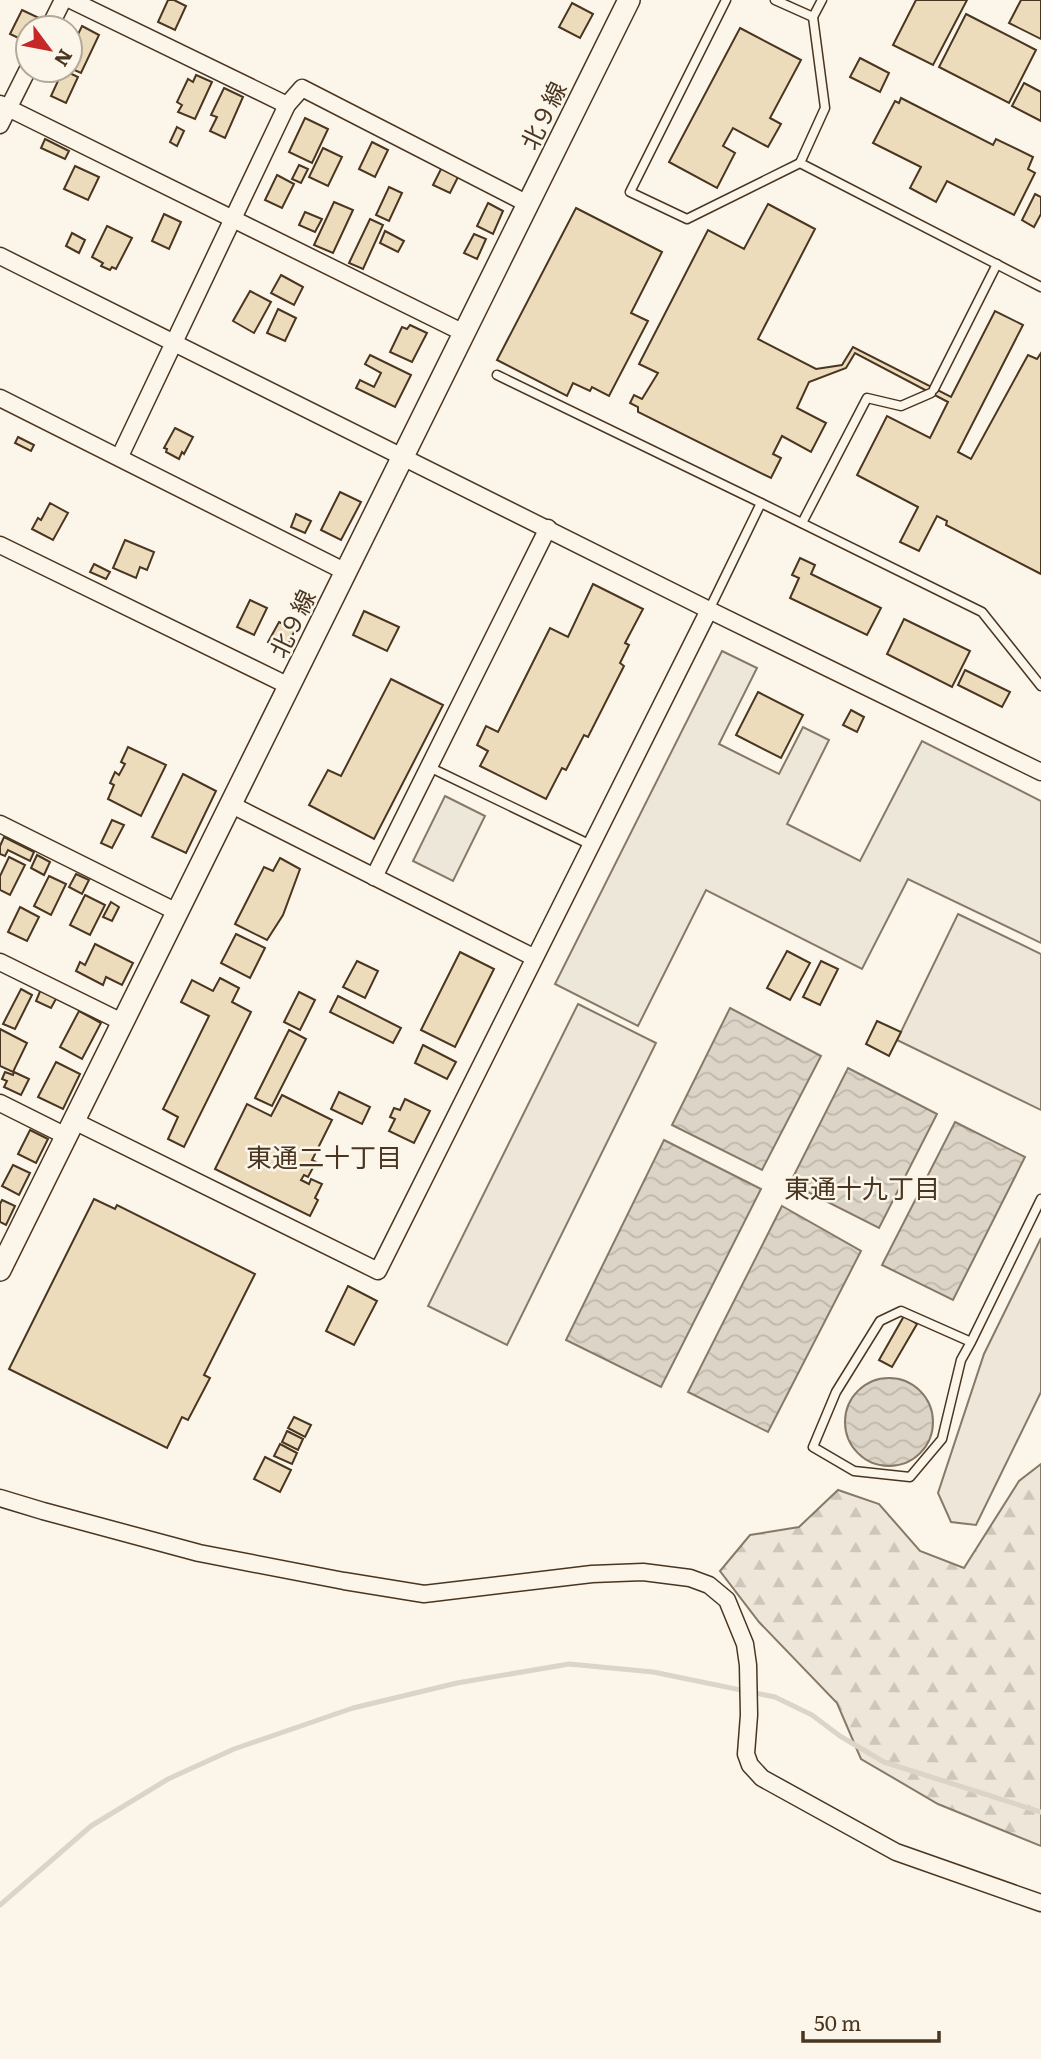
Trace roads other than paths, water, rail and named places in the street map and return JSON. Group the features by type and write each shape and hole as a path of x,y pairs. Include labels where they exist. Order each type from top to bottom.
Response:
{"street":[{"path":"71,0 287,105"},
{"name":"北９線","path":"0,1270 629,0"},
{"path":"0,125 4,106 18,84"},
{"path":"120,456 287,105 302,88 527,204"},
{"path":"4,106 464,333"},
{"path":"0,256 709,610 1041,772"},
{"path":"0,398 346,572"},
{"path":"374,877 548,528"},
{"path":"0,545 289,686"},
{"path":"0,1103 70,1129 377,1271 709,610"},
{"path":"230,804 533,957"},
{"path":"0,824 177,912"},
{"path":"0,962 122,1022"},
{"path":"0,1498 199,1553 424,1594 592,1574 643,1572 690,1578 709,1585 727,1600 745,1644 749,1715 746,1754 750,1765 762,1778 896,1852 1041,1903"}],"lane":[{"path":"726,0 630,192 687,219 800,163 825,108 813,17 822,0"},
{"path":"775,0 813,17"},
{"path":"800,163 1041,287"},
{"path":"802,523 867,398 901,406 933,391 997,264"},
{"path":"497,375 982,612 1041,686"},
{"path":"709,610 761,503"},
{"path":"429,767 591,845"},
{"path":"971,1342 901,1311 880,1321 836,1392 813,1447 854,1471 910,1476 942,1439 961,1360 971,1342 1041,1199"}],"water":[{"path":"730,1008 821,1056 762,1170 672,1125"},
{"path":"848,1068 937,1114 879,1228 790,1183"},
{"path":"955,1122 1025,1157 953,1300 882,1265"},
{"path":"664,1140 761,1189 661,1387 566,1340"},
{"path":"782,1206 861,1251 768,1432 688,1392"},
{"path":"889,1378 906,1382 920,1391 929,1405 933,1422 929,1439 920,1453 906,1462 889,1466 872,1462 858,1453 849,1439 845,1422 849,1405 858,1391 872,1382"}],"waterway":[{"path":"0,1905 91,1826 168,1779 234,1749 353,1708 457,1683 569,1664 653,1672 775,1697 812,1715 840,1736 884,1762 1041,1812"}],"district":[{"name":"東通二十丁目","path":"324,1155"},
{"name":"東通十九丁目","path":"862,1186"}]}
